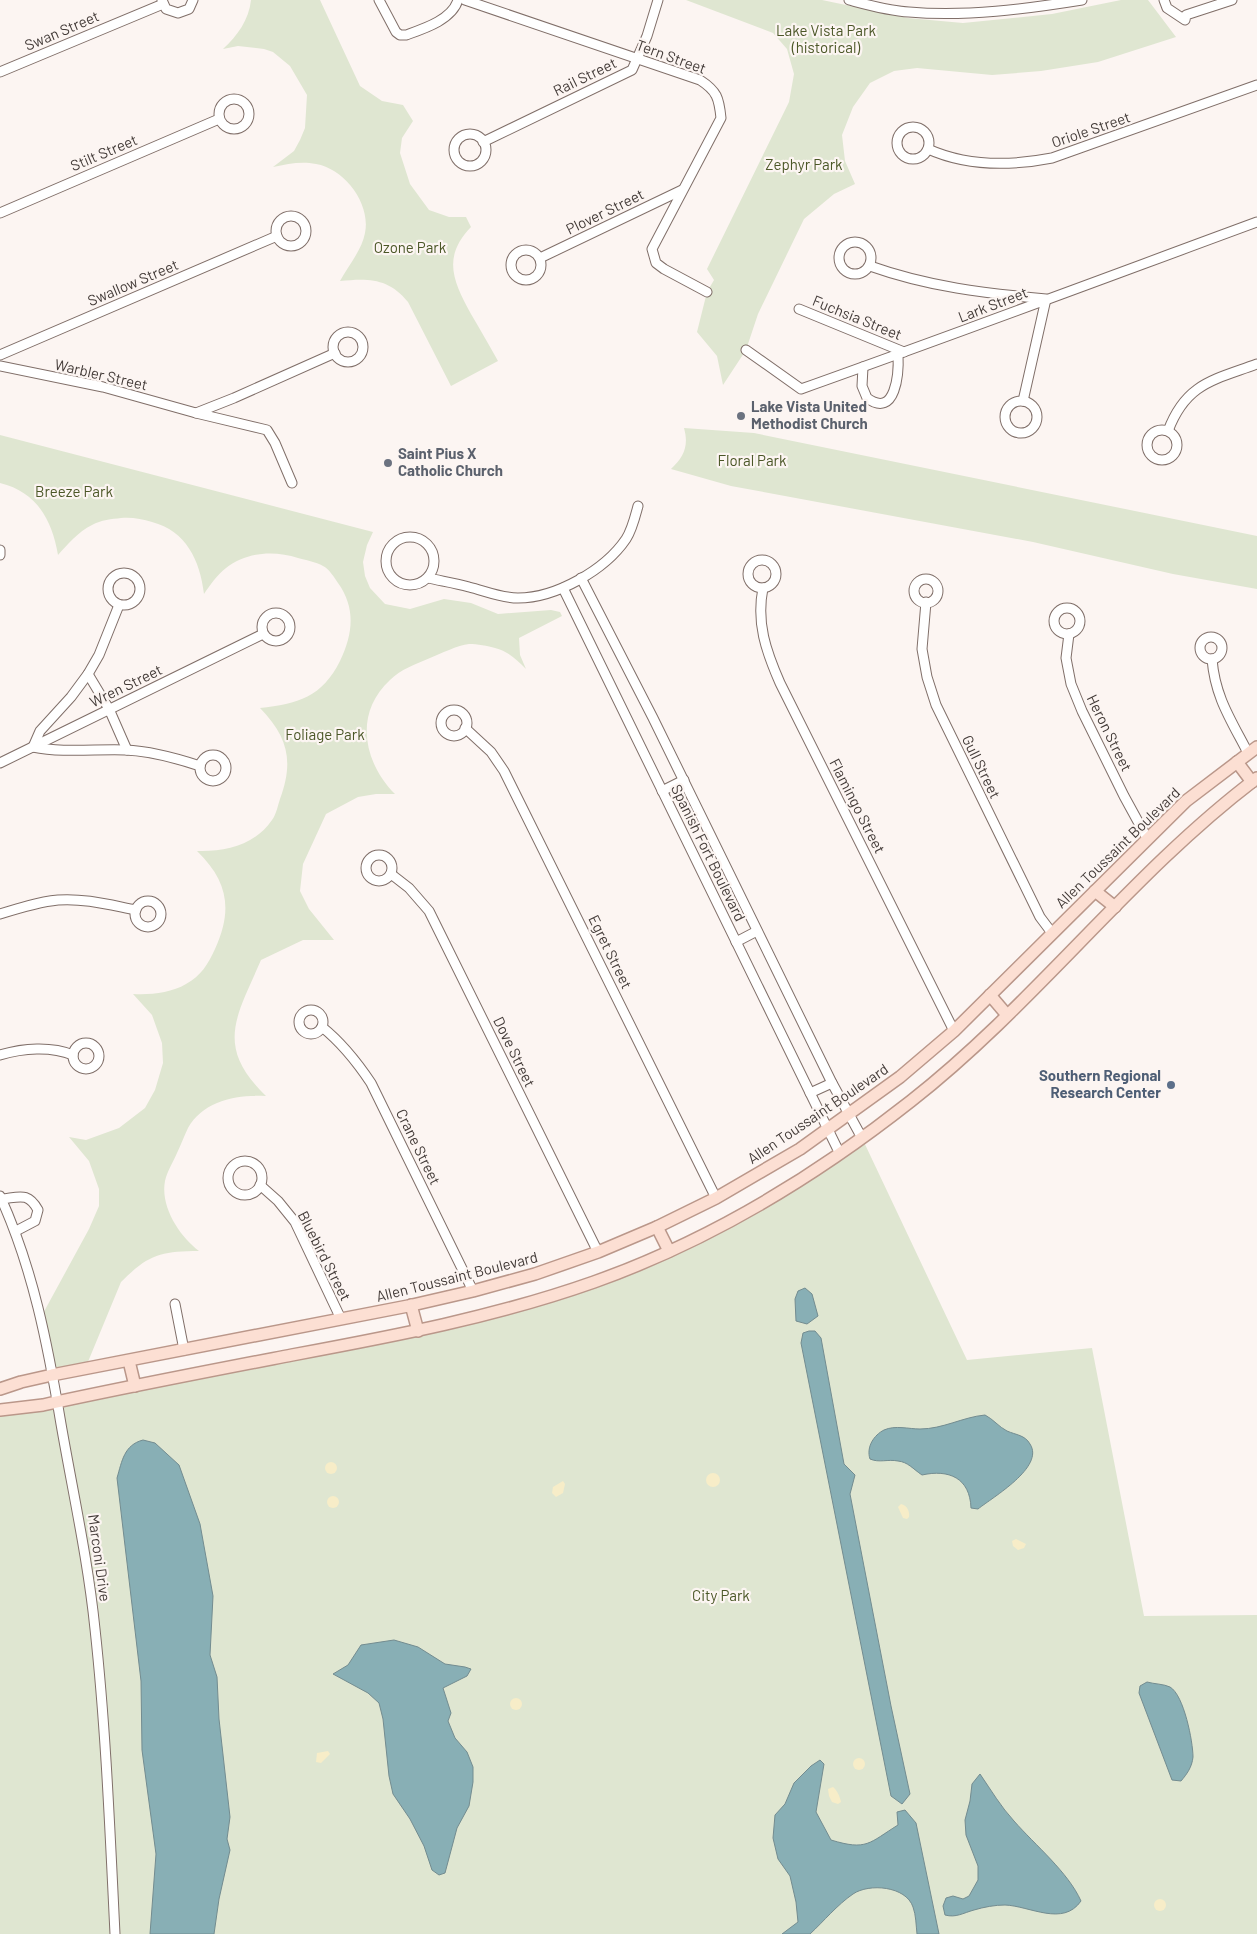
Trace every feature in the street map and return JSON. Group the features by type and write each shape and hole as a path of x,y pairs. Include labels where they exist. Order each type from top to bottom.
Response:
{"main road":[{"name":"Allen Toussaint Boulevard","path":"0,1389 52,1374 129,1361 412,1305 473,1291 535,1274 598,1252 657,1227 716,1198 772,1167 828,1130 900,1077 954,1030 1186,801 1253,750"},
{"path":"0,1410 39,1406 418,1331 534,1302 597,1281 670,1250 769,1198 840,1154 915,1098 962,1058 1188,834 1224,803 1255,780 1237,762"},
{"path":"1095,891 1115,907"},
{"path":"990,995 1007,1015"},
{"path":"657,1227 670,1250"},
{"path":"412,1305 418,1331"},
{"path":"129,1361 135,1386"}],"street":[{"name":"Swan Street","path":"0,72 162,2 169,11 181,13 189,9 193,0"},
{"path":"379,0 396,32 400,35 406,35 446,17 453,10 458,0"},
{"name":"Tern Street","path":"465,0 700,80 710,87 719,100 721,118 652,249 656,263 708,292"},
{"name":"Rail Street","path":"483,142 632,70 658,0"},
{"path":"848,0 909,12 971,12 1030,8 1082,0"},
{"path":"1164,0 1167,8 1186,20 1186,15 1232,0"},
{"name":"Oriole Street","path":"928,149 941,155 986,163 1026,163 1052,158 1257,85"},
{"name":"Stilt Street","path":"0,213 219,119"},
{"name":"Plover Street","path":"540,258 682,190"},
{"name":"Lark Street","path":"746,350 801,389 962,332 1046,299 1257,222"},
{"name":"Swallow Street","path":"0,355 277,236"},
{"path":"870,266 904,278 926,283 974,292 1046,299 1023,401"},
{"name":"Fuchsia Street","path":"799,309 901,353"},
{"path":"196,413 335,353"},
{"path":"863,367 862,386 867,398 877,404 884,403 894,393 901,353"},
{"path":"1168,431 1180,406 1194,391 1207,383 1257,364"},
{"name":"Warbler Street","path":"0,366 104,387 196,413 267,430 276,443 292,483"},
{"path":"428,578 435,564 435,556 427,543 413,536 397,540 391,545 387,553 387,569 398,582 405,585 421,583 428,578 467,586 493,594 518,598 563,588 582,578 615,554 628,537 638,506"},
{"path":"0,550 0,555"},
{"name":"Spanish Fort Boulevard","path":"582,578 684,780 832,1083 862,1138"},
{"name":"Spanish Fort Boulevard","path":"563,588 840,1154"},
{"name":"Flamingo Street","path":"762,588 760,605 761,630 770,662 954,1030"},
{"name":"Gull Street","path":"926,602 922,649 927,677 936,705 1040,917 1052,933"},
{"path":"119,605 102,648 88,674 71,697 40,731 33,747 48,750 127,750 166,756 200,766"},
{"name":"Wren Street","path":"0,763 263,634"},
{"name":"Heron Street","path":"1069,634 1066,658 1071,684 1082,711 1120,788 1147,838"},
{"path":"1212,659 1220,700 1253,750"},
{"path":"88,674 109,709 127,750"},
{"name":"Egret Street","path":"465,728 491,752 504,771 716,1198"},
{"path":"662,791 684,780"},
{"name":"Dove Street","path":"391,874 409,888 429,911 598,1252"},
{"path":"0,914 32,904 58,900 82,900 136,910"},
{"path":"736,942 757,931"},
{"name":"Crane Street","path":"322,1027 358,1063 371,1083 473,1291"},
{"path":"0,1055 19,1051 41,1050 62,1051 73,1055"},
{"path":"810,1093 832,1083"},
{"name":"Bluebird Street","path":"260,1185 278,1201 295,1222 341,1319"},
{"path":"1,1197 24,1196 33,1201 38,1210 35,1221 16,1231"},
{"name":"Marconi Drive","path":"1,1197 16,1231 33,1288 58,1402 77,1504 95,1629 107,1774 116,1934"},
{"path":"176,1304 184,1350"}],"green space":[{"name":"Ozone Park","path":"251,0 320,0 360,86 382,101 403,105 413,121 402,138 400,153 410,184 429,210 449,217 466,217 471,227 456,249 453,269 455,280 459,291 498,361 451,386 408,302 401,294 386,284 377,281 340,281 358,252 363,239 366,222 364,211 360,200 346,180 327,167 305,163 273,167 294,151 300,140 305,128 307,95 290,66 273,52 238,46 223,49 241,27 248,14"},
{"path":"686,0 822,0 908,18 963,23 1052,14 1121,0 1148,0 1176,37 1098,62 1041,71 992,75 917,68 894,71 870,83 853,107 842,135 845,161 855,184 834,194 804,219 758,314 746,350 723,385 717,356 697,332 707,292 714,280 707,269 789,102 794,74 787,49 773,33"},
{"name":"Floral Park","path":"684,428 754,433 1257,536 1257,589 1173,574 1033,542 731,486 671,469 682,456 686,446"},
{"name":"Foliage Park","path":"0,435 373,532 367,545 363,562 365,576 370,588 385,604 410,609 444,599 471,603 498,614 551,610 560,612 562,616 519,638 520,655 526,669 516,659 500,649 469,644 449,650 404,670 394,676 379,693 371,707 367,722 367,737 370,753 376,767 384,781 395,794 376,794 358,797 326,814 303,864 300,891 309,909 334,940 303,940 261,960 238,1014 235,1046 240,1062 250,1078 266,1096 233,1098 212,1105 202,1111 188,1128 165,1181 166,1201 173,1220 185,1238 199,1251 174,1252 156,1256 139,1266 121,1282 85,1369 52,1375 40,1319 89,1229 99,1206 99,1189 89,1161 69,1137 86,1140 119,1128 145,1108 155,1090 163,1063 162,1043 152,1015 133,994 160,993 174,990 196,977 210,960 221,935 225,909 224,897 215,873 197,851 218,850 239,845 257,836 273,818 287,773 286,750 277,729 260,708 297,701 317,691 333,673 340,661 348,641 351,621 348,602 344,592 329,571 317,563 289,555 270,553 242,559 223,571 204,594 195,559 182,540 164,526 144,520 121,518 95,523 78,535 58,555 52,530 41,509 24,493 0,483"},
{"name":"City Park","path":"862,1138 967,1360 1092,1348 1144,1616 1257,1615 1257,1934 0,1934 0,1410 480,1317 670,1251"}],"sand":[{"path":"329,1462 333,1462 337,1468 333,1474 329,1474 325,1470 325,1466"},
{"path":"713,1473 718,1475 720,1480 718,1485 713,1487 708,1485 706,1480 708,1475"},
{"path":"563,1481 565,1484 563,1493 556,1497 552,1493 553,1487"},
{"path":"331,1496 335,1496 339,1502 335,1508 331,1508 327,1504 327,1500"},
{"path":"901,1504 908,1511 909,1517 907,1519 903,1518 898,1507"},
{"path":"1016,1539 1026,1544 1024,1548 1018,1550 1013,1546 1012,1541"},
{"path":"514,1698 518,1698 522,1704 518,1710 514,1710 510,1706 510,1702"},
{"path":"328,1751 330,1754 321,1763 316,1762 317,1753"},
{"path":"859,1758 865,1764 859,1770 853,1764"},
{"path":"833,1787 841,1800 838,1804 832,1802 829,1796 828,1789"},
{"path":"1160,1899 1166,1905 1160,1911 1154,1905"}],"water":[{"path":"805,1288 812,1294 818,1316 807,1324 796,1321 795,1299 798,1291"},
{"path":"815,1331 821,1338 844,1464 855,1475 850,1494 910,1794 902,1804 891,1796 801,1343 803,1333"},
{"path":"985,1415 1004,1429 1026,1439 1033,1453 1024,1472 978,1509 971,1508 967,1489 956,1478 941,1473 922,1475 908,1464 902,1462 870,1459 870,1446 877,1435 884,1430 897,1427 928,1428"},
{"path":"143,1440 155,1443 179,1465 200,1524 213,1596 210,1655 217,1677 219,1719 230,1817 227,1839 230,1850 219,1899 214,1934 150,1934 156,1854 142,1750 141,1681 117,1478 125,1454 137,1442"},
{"path":"394,1640 418,1647 445,1664 471,1669 467,1676 443,1688 451,1713 448,1721 455,1738 467,1752 473,1767 473,1782 469,1806 457,1828 445,1873 439,1875 432,1870 424,1846 410,1819 393,1794 389,1776 383,1719 379,1703 368,1693 333,1674 348,1665 361,1645"},
{"path":"1147,1682 1170,1687 1180,1699 1189,1730 1193,1757 1189,1770 1181,1781 1172,1780 1139,1693 1140,1686"},
{"path":"820,1760 824,1764 816,1812 831,1840 853,1845 874,1841 898,1825 897,1812 905,1810 916,1823 939,1934 917,1934 913,1907 903,1895 886,1889 868,1888 847,1898 810,1934 782,1934 798,1922 790,1876 778,1859 773,1838 775,1815 785,1804 794,1783"},
{"path":"980,1774 1009,1816 1050,1859 1075,1890 1081,1901 1074,1909 1056,1914 1001,1905 982,1908 956,1916 945,1915 943,1906 946,1898 953,1896 963,1899 969,1896 978,1880 978,1866 966,1835 965,1820 972,1784"}],"place":[{"name":"Lake Vista United Methodist Church","path":"741,416"},
{"name":"Saint Pius X Catholic Church","path":"388,463"},
{"name":"Southern Regional Research Center","path":"1171,1085"}],"park label":[{"name":"Lake Vista Park (historical)","path":"826,40"},
{"name":"Zephyr Park","path":"804,165"},
{"name":"Breeze Park","path":"74,492"}]}
